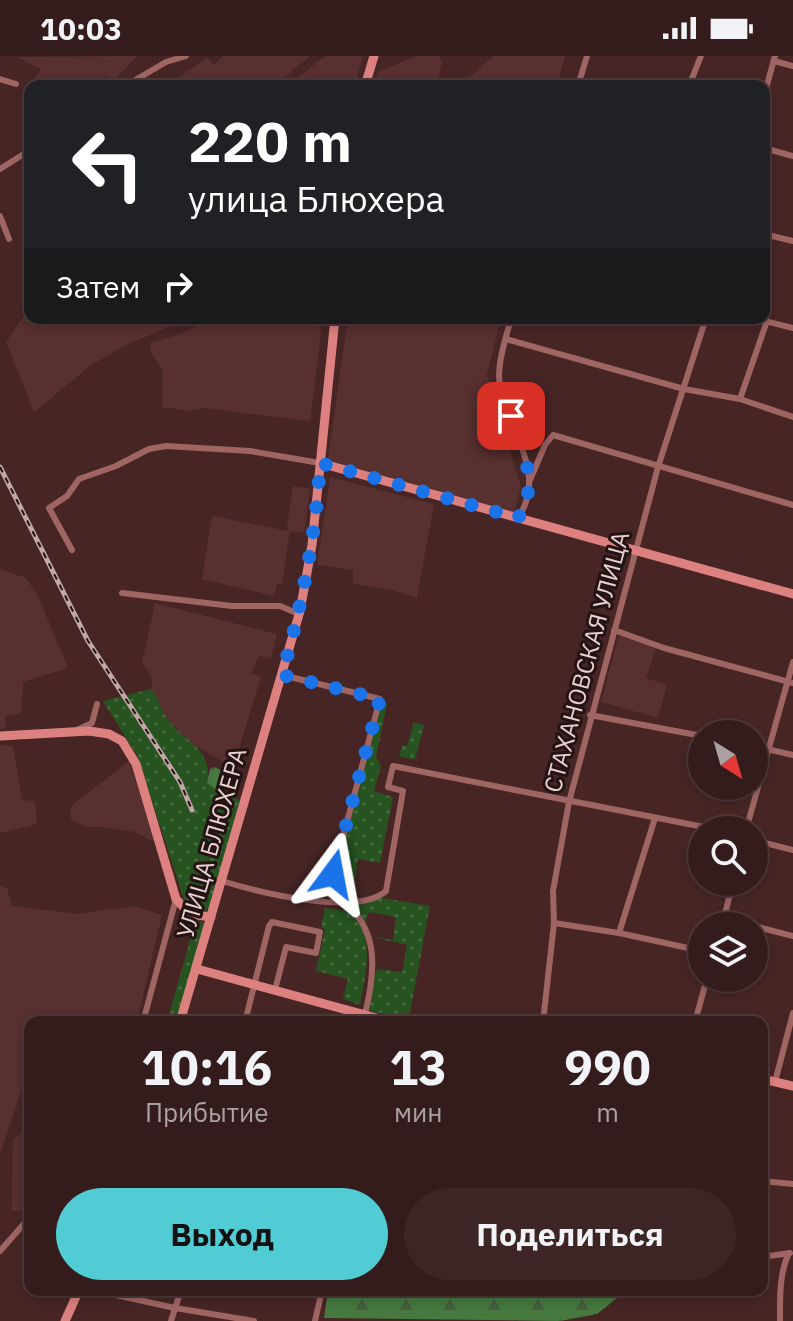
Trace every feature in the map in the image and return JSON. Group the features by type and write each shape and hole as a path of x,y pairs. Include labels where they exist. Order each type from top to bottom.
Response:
{"main road":[{"path":"367,80 374,56"},
{"name":"УЛИЦА БЛЮХЕРА","path":"182,1016 299,614 312,545 334,324"},
{"path":"320,463 793,594"},
{"path":"5,735 75,732 109,734 122,741 136,764 176,899 190,914 211,917"},
{"path":"197,969 358,1016"},
{"path":"768,1080 793,1086"},
{"path":"65,1321 76,1296"}],"street":[{"path":"135,80 166,62 186,56"},
{"path":"580,80 587,56"},
{"path":"688,56 696,65"},
{"path":"691,80 701,56"},
{"path":"768,80 774,58 793,66"},
{"path":"0,79 16,84"},
{"path":"770,150 793,156"},
{"path":"0,169 24,154"},
{"path":"0,216 9,239"},
{"path":"770,235 793,241"},
{"path":"770,322 793,328"},
{"path":"510,324 500,369 500,386 522,445 530,480 530,493 518,518"},
{"name":"СТАХАНОВСКАЯ УЛИЦА","path":"544,1016 554,923 556,864 569,802 658,467 704,324"},
{"path":"740,399 766,324"},
{"path":"506,339 684,389 740,399 793,417"},
{"path":"530,480 545,445 553,435 793,505"},
{"path":"72,550 49,508 67,496 79,479 116,466 149,449 166,446 250,451 320,463"},
{"path":"122,593 232,606 280,606 299,614"},
{"path":"614,630 664,648 790,683"},
{"path":"750,816 790,683 793,662"},
{"path":"282,675 380,699 333,874 338,897 364,928 375,960 358,1016"},
{"path":"75,732 92,723 97,704"},
{"path":"782,705 793,708"},
{"path":"590,715 688,733"},
{"path":"770,749 793,755"},
{"path":"222,881 259,892 346,904 375,899 386,891 403,791 388,787 393,766 688,824"},
{"path":"619,933 655,818"},
{"path":"768,844 793,850"},
{"path":"145,1016 176,899"},
{"path":"246,1016 272,922 320,932 316,953 286,947 275,990"},
{"path":"554,923 688,948"},
{"path":"768,930 793,936"},
{"path":"697,1016 703,992"},
{"path":"775,1082 793,1013"},
{"path":"768,1182 793,1184"},
{"path":"0,1251 24,1224"},
{"path":"768,1256 791,1252"},
{"path":"780,1321 783,1271 791,1252"},
{"path":"120,1296 254,1321"},
{"path":"171,1321 179,1296"},
{"path":"315,1321 321,1296"}],"shaded area":[{"path":"137,56 115,80 105,76 97,80 34,80 41,69 17,57"},
{"path":"223,56 310,56 281,80 175,80 207,58 214,65"},
{"path":"325,56 363,56 357,80 295,80"},
{"path":"416,56 439,56 442,62 438,80 376,80 378,72"},
{"path":"493,56 565,56 559,80 467,80"},
{"path":"24,316 24,324 176,324 130,343 91,365 34,412 6,342"},
{"path":"199,324 318,324 321,334 310,421 204,408 189,411 162,407 163,370 151,353 151,343"},
{"path":"347,324 500,324 487,375 521,487 514,512 332,463 328,457"},
{"path":"330,477 434,504 417,598 353,584 353,570 317,565"},
{"path":"293,486 310,489 304,533 290,531 282,584 277,584 274,596 202,579 212,516 289,531 287,526"},
{"path":"0,569 26,578 38,596 68,668 23,682 21,713 5,716 6,728 0,729"},
{"path":"155,603 277,634 271,659 259,656 251,673 261,677 233,768 191,743 167,719 151,689 153,680 142,662"},
{"path":"619,635 657,646 646,678 667,685 658,718 601,702"},
{"path":"0,745 13,746 22,800 35,801 37,824 0,833"},
{"path":"129,761 156,843 135,832 87,827 71,820 71,806"},
{"path":"0,886 7,888 12,906 78,914 135,906 162,915 138,1016 24,1016 24,1083 0,1154"},
{"path":"24,1132 24,1210 12,1211 13,1139"}],"green space":[{"path":"151,689 173,726 202,753 208,771 207,783 222,794 241,800 211,908 204,911 189,906 184,900 138,757 103,701"},
{"path":"382,702 387,704 376,757 381,766 374,791 393,797 380,863 358,859 354,885 350,885 346,898 338,894 335,873"},
{"path":"414,722 424,725 415,760 399,756 402,745 407,746"},
{"path":"214,767 227,773 222,794 207,783 210,769"},
{"path":"382,898 430,906 409,1016 369,1011 376,969 402,972 407,945 369,936 393,940 396,917 369,912 364,925 353,905"},
{"path":"325,908 350,914 364,933 367,957 360,1005 343,999 348,979 316,971 325,929 321,927"},
{"path":"196,919 205,924 178,1016 169,1016"},
{"path":"327,1296 620,1296 597,1314 560,1321 324,1318"}],"railway":[{"path":"0,467 88,641 180,782 192,810"}],"route":[{"path":"333,874 380,699 282,675 299,614 312,545 320,463 518,518 530,493 530,480 511,416"}]}
